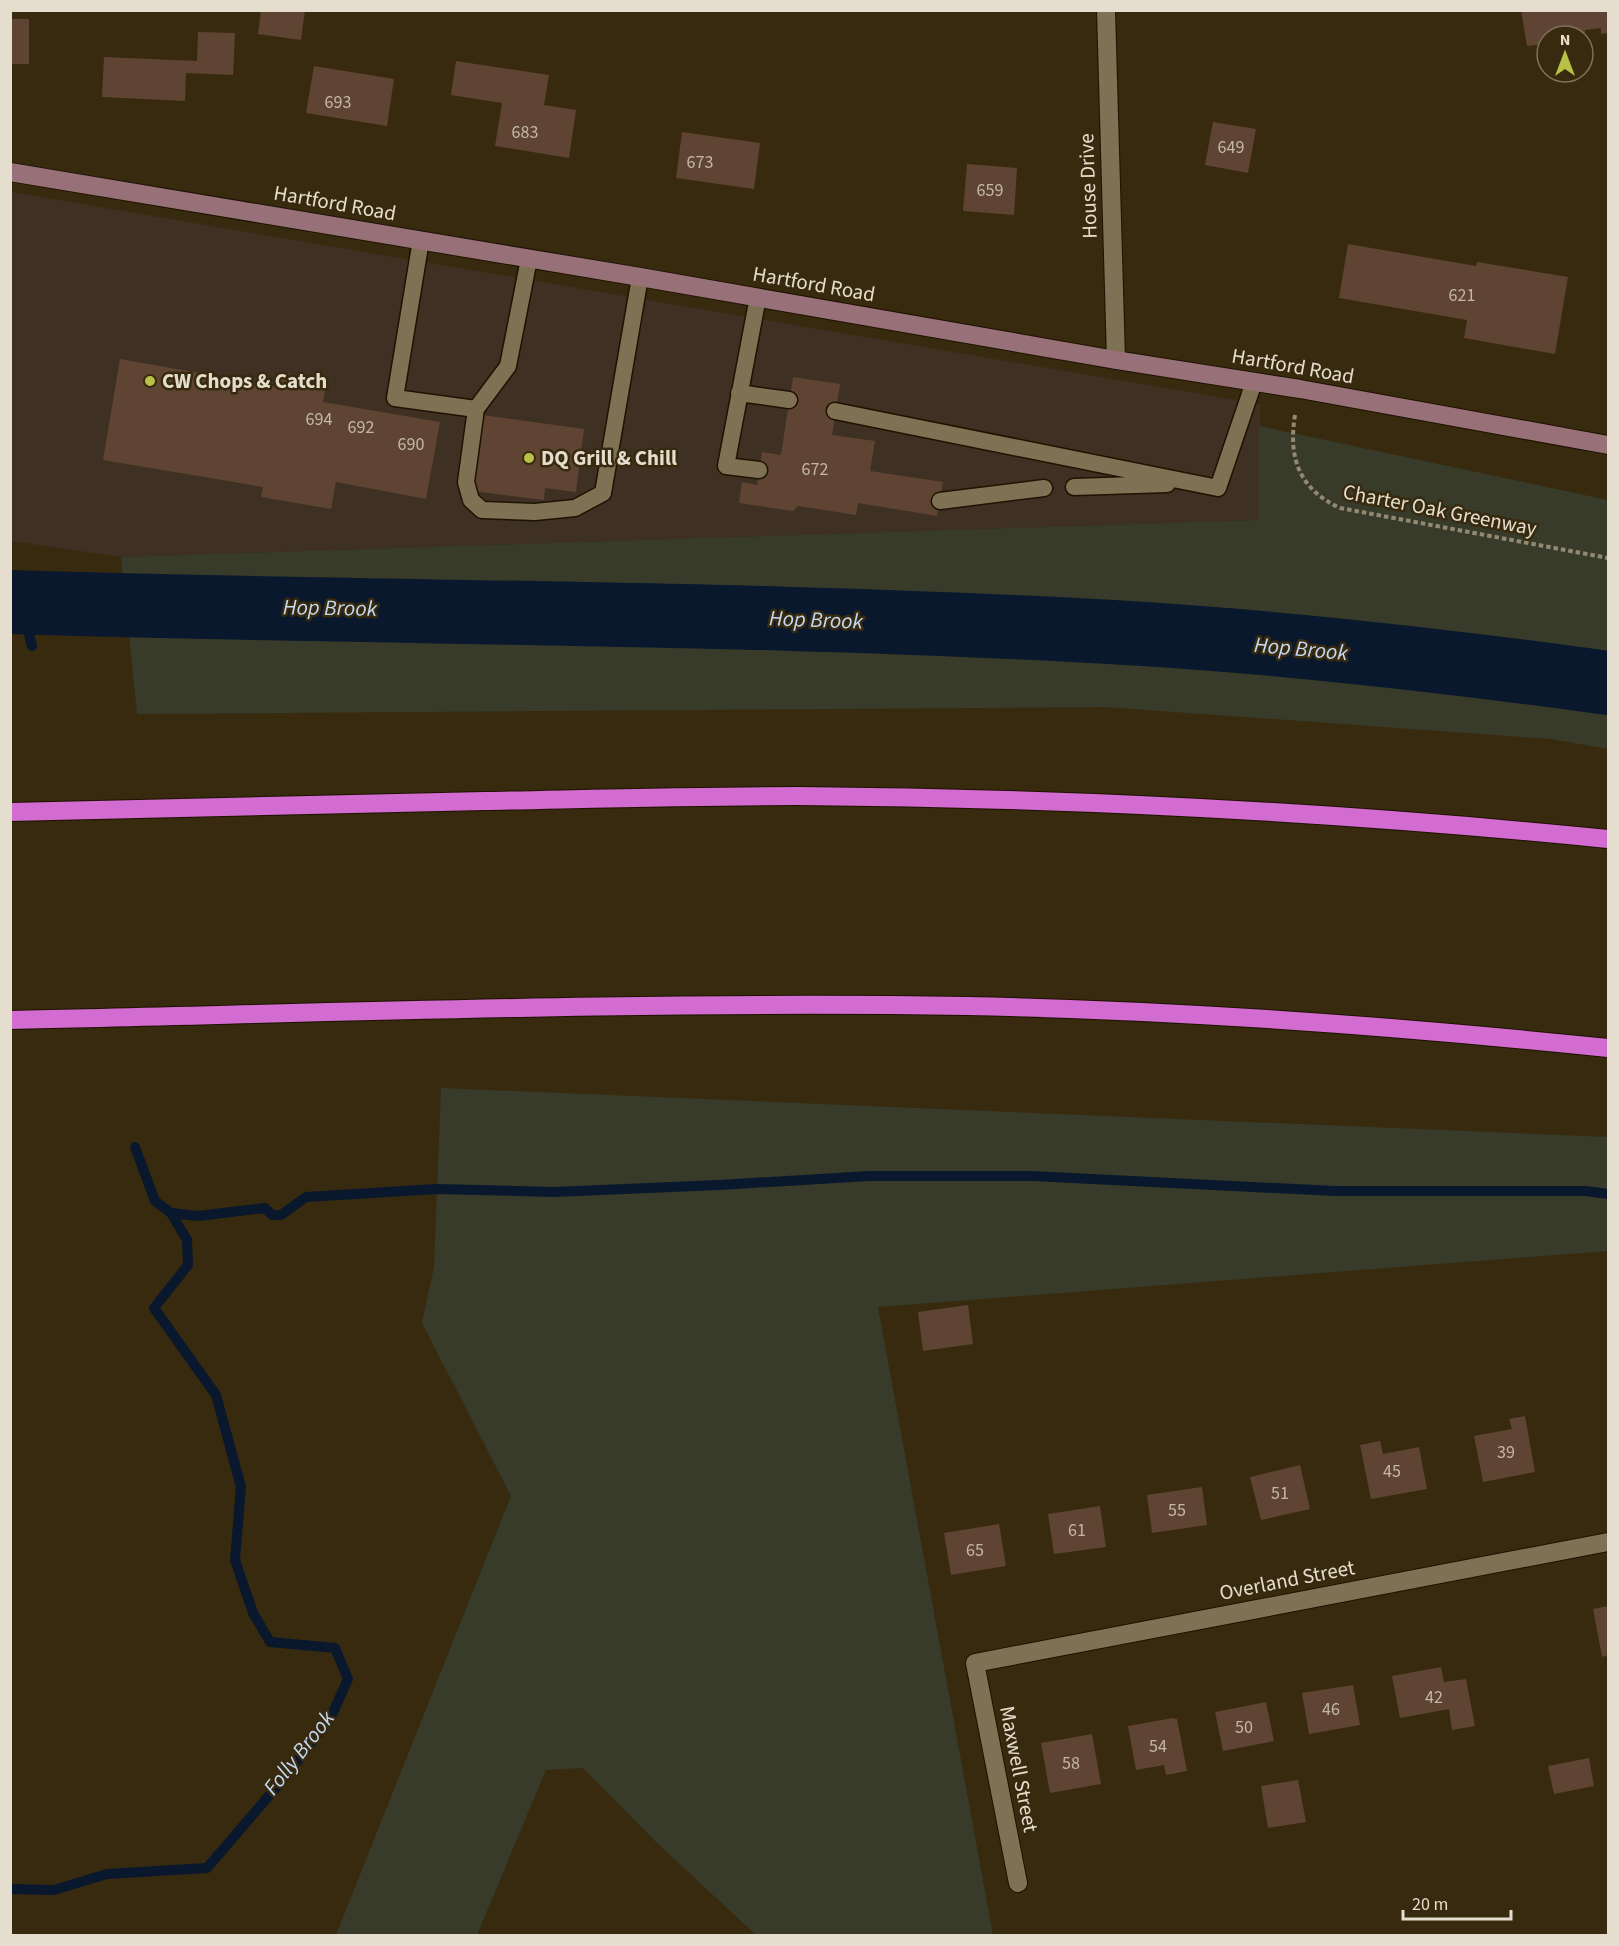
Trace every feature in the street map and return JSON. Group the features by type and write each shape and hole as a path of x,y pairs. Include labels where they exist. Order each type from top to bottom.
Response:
{"highway":[{"path":"10,812 655,798 931,798 1060,801 1280,811 1608,839"},
{"path":"10,1020 650,1006 970,1006 1291,1020 1452,1032 1608,1048"}],"main road":[{"name":"Hartford Road","path":"10,172 758,297 1608,445"}],"street":[{"name":"House Drive","path":"1106,10 1116,360"},
{"name":"Overland Street","path":"975,1663 1608,1542"},
{"name":"Maxwell Street","path":"975,1663 1018,1883"}],"lane":[{"path":"421,240 395,398 476,409"},
{"path":"529,259 508,366 476,409 466,482 471,500 482,510 535,512 575,508 603,493 640,277"},
{"path":"758,297 726,466 759,470"},
{"path":"835,411 1218,488 1254,382"},
{"path":"740,393 789,400"},
{"path":"1074,487 1195,483"},
{"path":"940,501 1044,488"}],"path":[{"name":"Charter Oak Greenway","path":"1295,415 1293,441 1295,459 1300,473 1316,494 1334,505 1366,514 1608,558"}],"shaded area":[{"path":"11,192 1260,404 1259,520 121,557 11,541"}],"green space":[{"path":"1259,426 1608,500 1608,749 1551,739 1105,707 137,714 121,557 1259,520"},
{"path":"441,1088 1608,1137 1608,1251 878,1307 993,1935 756,1935 655,1841 583,1768 546,1770 477,1935 336,1935 511,1496 422,1323 434,1267"}],"building":[{"path":"261,10 305,10 301,40 258,34"},
{"path":"1521,10 1608,10 1608,33 1601,34 1601,28 1595,29 1595,24 1535,24 1535,45 1527,46"},
{"path":"10,19 29,19 29,64 10,64"},
{"path":"198,32 235,33 233,75 186,73 185,101 102,97 104,57 197,61"},
{"path":"456,61 549,75 544,105 576,110 569,158 495,146 502,103 451,95"},
{"path":"314,66 394,79 387,126 306,113"},
{"path":"1213,122 1256,129 1248,173 1205,165"},
{"path":"682,132 760,143 754,189 676,178"},
{"path":"967,164 1017,168 1014,215 963,211"},
{"path":"1348,244 1476,266 1477,262 1568,277 1555,354 1464,338 1467,320 1339,298"},
{"path":"120,359 279,387 281,373 327,381 323,402 440,422 426,499 336,482 331,509 261,497 263,487 103,460"},
{"path":"793,377 840,384 832,435 875,441 870,471 943,482 937,516 858,503 856,515 798,506 793,511 739,503 742,482 757,485 762,452 781,455"},
{"name":"DQ Grill & Chill","path":"482,415 584,429 576,492 545,488 544,500 473,491"},
{"path":"968,1305 973,1344 923,1351 918,1312"},
{"path":"1525,1416 1535,1472 1483,1482 1474,1436 1512,1429 1509,1419"},
{"path":"1380,1441 1383,1454 1419,1447 1427,1489 1371,1499 1360,1445"},
{"path":"1300,1465 1310,1509 1261,1520 1250,1477"},
{"path":"1202,1487 1207,1525 1152,1533 1147,1495"},
{"path":"1100,1506 1106,1547 1054,1554 1048,1514"},
{"path":"999,1524 1006,1566 951,1575 944,1533"},
{"path":"1608,1606 1608,1655 1602,1657 1593,1609"},
{"path":"1441,1667 1444,1682 1466,1679 1475,1726 1452,1730 1449,1709 1400,1718 1392,1676"},
{"path":"1353,1685 1360,1725 1309,1734 1302,1693"},
{"path":"1266,1702 1274,1741 1223,1751 1215,1712"},
{"path":"1177,1719 1187,1771 1166,1775 1164,1765 1136,1770 1128,1726"},
{"path":"1092,1734 1101,1784 1050,1793 1041,1743"},
{"path":"1589,1758 1594,1786 1554,1794 1548,1766"},
{"path":"1298,1780 1306,1822 1268,1828 1261,1786"}],"waterway":[{"name":"Hop Brook","path":"10,602 861,621 1144,634 1319,648 1608,683"},
{"name":"Folly Brook","path":"21,602 32,646"},
{"name":"Folly Brook","path":"10,1889 54,1890 107,1874 207,1868 280,1783 330,1719 348,1679 335,1648 270,1642 253,1613 235,1560 241,1487 216,1395 154,1308 188,1265 187,1240 171,1213 155,1201 135,1147"},
{"path":"171,1213 198,1216 265,1208 272,1215 281,1215 306,1197 437,1189 554,1192 869,1176 1032,1176 1335,1191 1586,1191 1608,1194"}],"place":[{"name":"CW Chops & Catch","path":"150,381"},
{"name":"DQ Grill & Chill","path":"529,458"}]}
